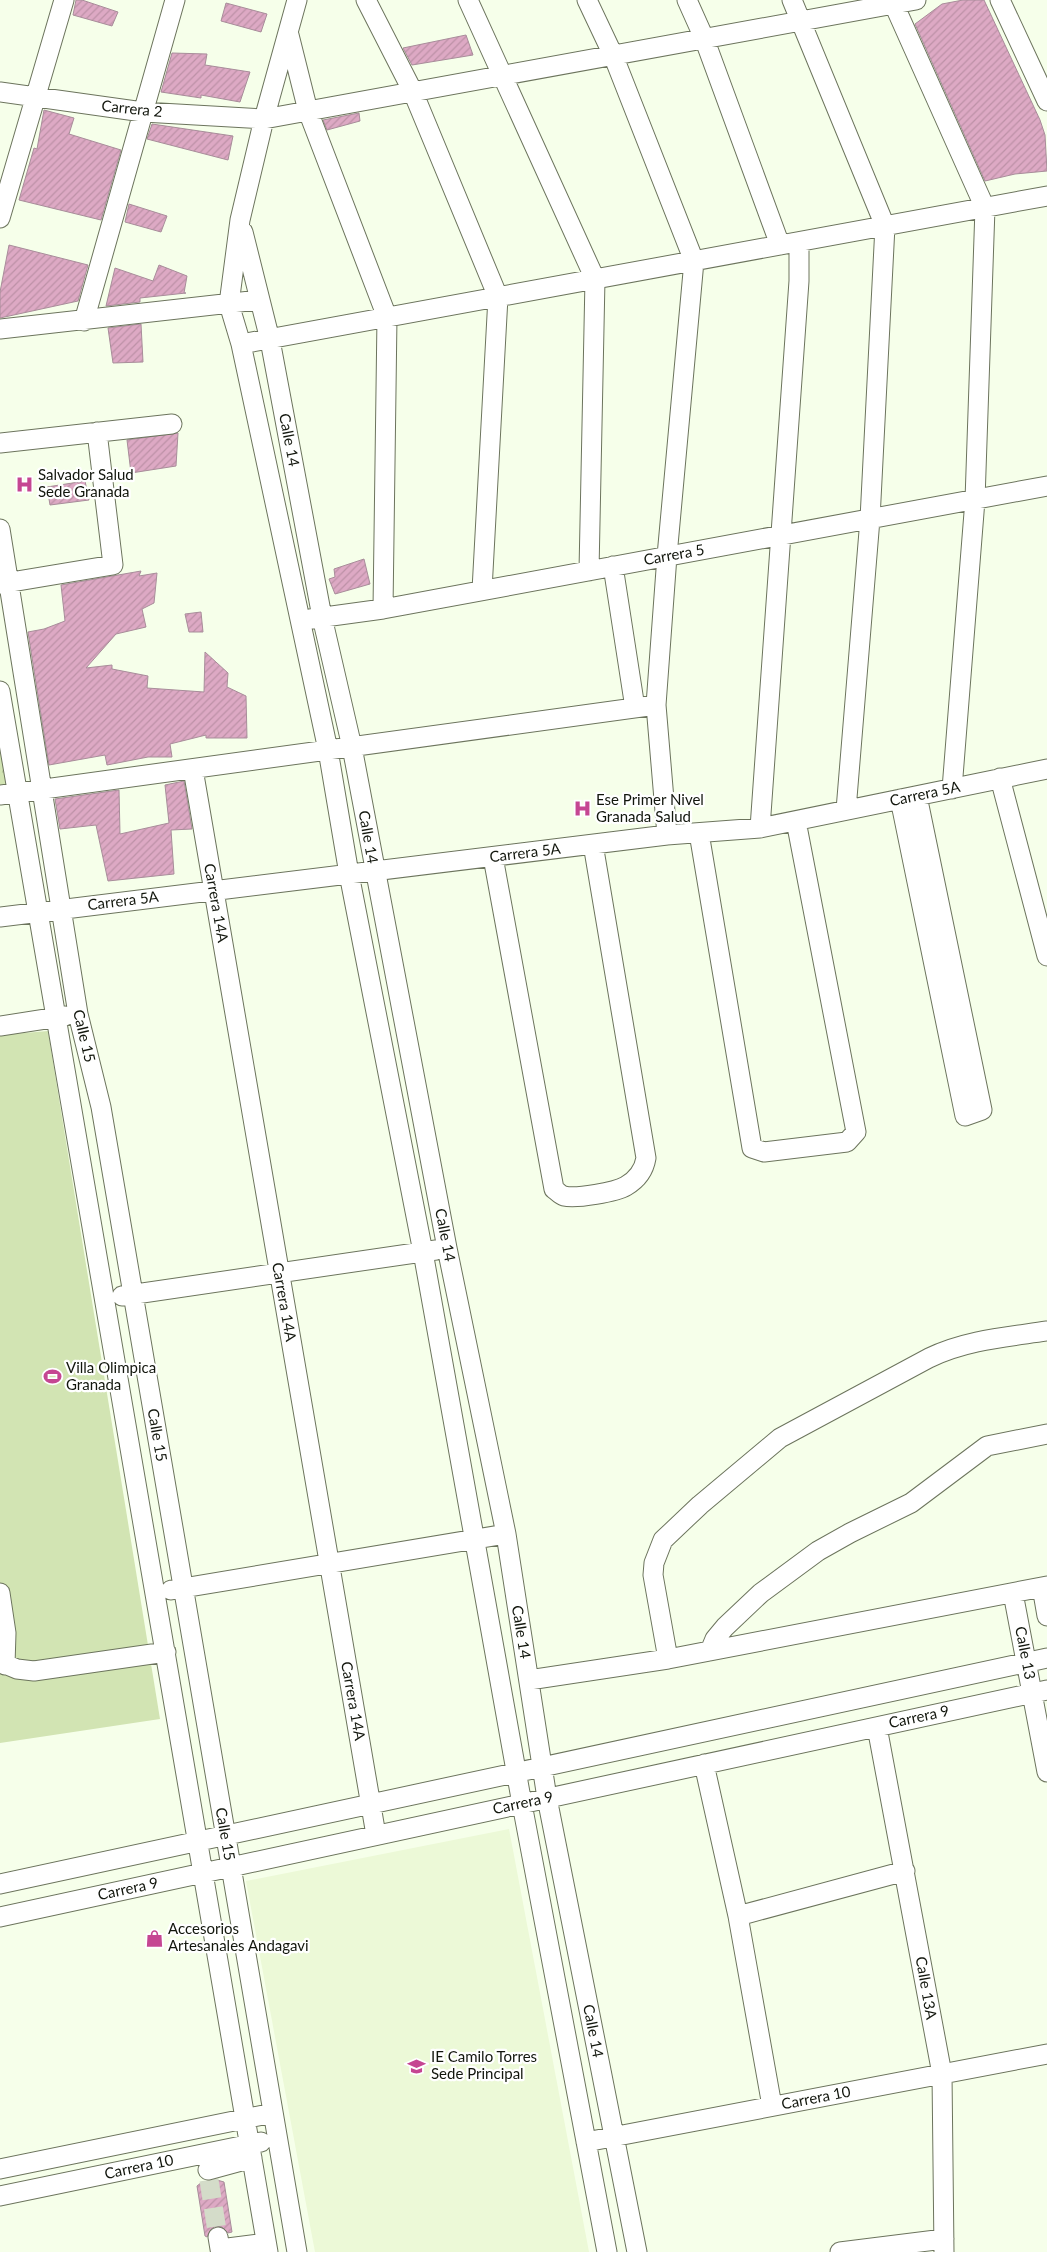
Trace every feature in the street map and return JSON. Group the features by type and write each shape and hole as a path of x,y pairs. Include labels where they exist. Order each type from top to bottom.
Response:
{"street":[{"path":"0,218 64,0"},
{"path":"84,321 175,0"},
{"name":"Calle 14","path":"298,0 264,119 240,220 229,304 241,344 328,750 349,874 423,1252 522,1804 608,2252"},
{"path":"366,0 414,92 498,297 482,590"},
{"path":"468,0 504,75 595,279 589,570"},
{"path":"587,0 613,55 694,261 667,556 656,705 667,835"},
{"path":"687,0 789,244 798,281 760,828"},
{"path":"792,0 885,226 870,519 846,810"},
{"name":"Carrera 2","path":"0,92 143,112 264,119 802,21 892,2 916,0"},
{"path":"1000,0 1047,101"},
{"path":"892,2 985,208 975,500 952,789"},
{"path":"289,34 308,111 387,317 383,608"},
{"path":"241,344 1047,196"},
{"name":"Calle 14","path":"240,220 258,300 270,340 322,617 352,747 447,1248 506,1534 547,1798 637,2252"},
{"path":"0,330 258,300"},
{"path":"0,443 172,424"},
{"path":"4,584 113,565 97,432"},
{"name":"Carrera 5","path":"301,621 383,608 1047,486"},
{"name":"Calle 15","path":"0,529 4,584 41,789 78,1014 101,1108 297,2252"},
{"path":"613,566 634,708"},
{"name":"Calle 15","path":"0,691 8,794 37,912 55,1018 74,1112 267,2248"},
{"path":"8,794 656,705"},
{"name":"Carrera 14A","path":"193,769 376,1836"},
{"name":"Carrera 5A","path":"0,917 667,835 760,828 1047,769"},
{"path":"1000,778 1047,956"},
{"path":"909,798 982,1110 965,1116 909,798"},
{"path":"699,833 752,1148 764,1152 846,1142 856,1132 796,821"},
{"path":"493,856 554,1189 562,1196 586,1195 626,1186 645,1168 646,1158 593,844"},
{"path":"0,1026 78,1014"},
{"path":"106,1298 447,1248"},
{"path":"668,1659 654,1588 654,1563 663,1540 700,1505 780,1438 929,1358 945,1350 978,1341 1047,1331"},
{"path":"710,1651 715,1639 725,1626 761,1593 818,1551 850,1532 911,1503 987,1446 1047,1434"},
{"path":"156,1593 506,1534"},
{"path":"528,1680 668,1659 1044,1587"},
{"name":"Calle 13","path":"1044,1587 1047,1616"},
{"path":"0,1593 6,1633 3,1664 17,1669 34,1671 166,1652"},
{"name":"Calle 13","path":"1013,1593 1027,1662 1040,1691 1047,1772"},
{"name":"Carrera 9","path":"0,1884 1047,1658"},
{"name":"Carrera 9","path":"0,1917 1040,1691"},
{"name":"Calle 13A","path":"877,1727 942,2074 944,2246"},
{"path":"704,1764 738,1916 772,2106"},
{"path":"738,1916 905,1871"},
{"name":"Carrera 10","path":"586,2142 1047,2054"},
{"name":"Carrera 10","path":"0,2169 273,2113"},
{"name":"Carrera 10","path":"0,2196 208,2168 251,2151 277,2138"},
{"path":"218,2237 220,2249 267,2248"},
{"path":"840,2252 944,2246"}],"shaded area":[{"name":"IE Camilo Torres Sede Principal","path":"509,1829 589,2252 315,2252 246,1881"}],"green space":[{"path":"0,743 7,788 0,789"},
{"name":"Villa Olimpica Granada","path":"48,1031 160,1719 0,1743 0,1035"}],"building":[{"path":"76,0 82,0 118,12 112,26 73,15"},
{"path":"963,0 984,0 1040,120 1045,135 1047,171 1015,174 985,181 915,24 942,4"},
{"path":"226,3 267,14 261,32 221,21"},
{"path":"466,35 473,55 412,65 403,48"},
{"path":"172,53 207,54 205,65 250,72 240,102 201,95 201,98 161,92"},
{"path":"44,110 74,118 69,134 121,150 101,220 19,200 34,148 37,149"},
{"path":"359,113 360,121 327,130 323,120"},
{"path":"152,124 233,136 228,160 147,139"},
{"path":"129,204 167,216 161,232 125,222"},
{"path":"9,245 88,265 78,301 0,318 0,292"},
{"path":"159,265 187,276 184,293 186,293 140,298 140,302 106,306 115,268 153,281"},
{"path":"141,324 143,362 113,363 108,328"},
{"path":"178,433 176,466 131,473 127,440"},
{"path":"85,481 89,500 50,505 47,487"},
{"path":"364,559 370,584 335,594 329,579 335,577 334,569"},
{"path":"141,571 139,576 157,573 154,603 142,609 146,627 116,634 86,668 112,665 112,669 148,676 147,688 204,692 205,652 228,673 227,687 246,696 247,738 206,738 206,735 170,744 172,757 148,757 107,765 105,755 49,765 28,632 44,629 65,621 61,585"},
{"path":"201,612 203,632 189,632 185,614"},
{"path":"184,781 192,829 171,830 174,874 108,881 96,825 60,829 55,799 119,790 120,834 169,823 165,785"},
{"path":"217,2180 224,2182 232,2232 228,2233 222,2227 216,2226 211,2229 207,2237 205,2236 197,2186 202,2182"}],"tunnel":[{"path":"209,2180 218,2237"}],"place":[{"name":"Salvador Salud Sede Granada","path":"24,484"},
{"name":"Ese Primer Nivel Granada Salud","path":"582,809"},
{"name":"Villa Olimpica Granada","path":"52,1377"},
{"name":"Accesorios Artesanales Andagavi","path":"154,1938"},
{"name":"IE Camilo Torres Sede Principal","path":"417,2066"}]}
